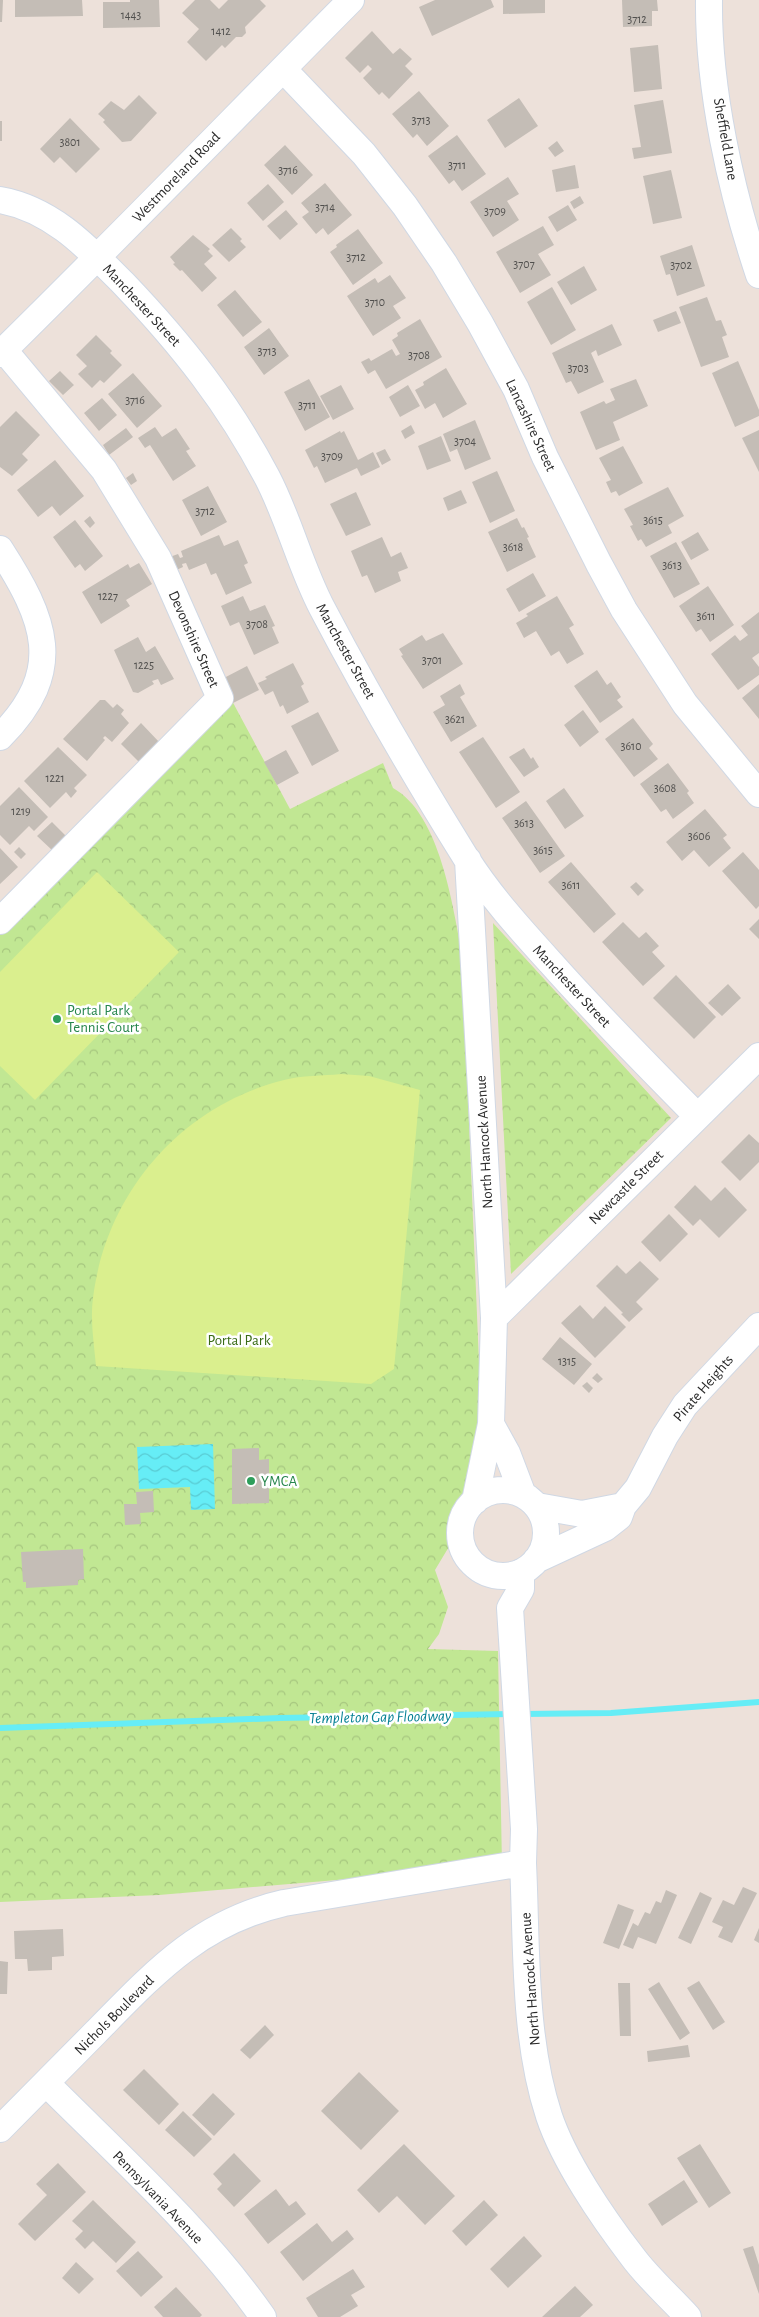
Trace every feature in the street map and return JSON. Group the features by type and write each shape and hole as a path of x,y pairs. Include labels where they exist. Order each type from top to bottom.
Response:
{"street":[{"name":"Westmoreland Road","path":"2,352 98,258 350,0"},
{"name":"Sheffield Lane","path":"708,0 711,45 722,126 738,207 759,276"},
{"name":"Lancashire Street","path":"282,69 364,154 405,206 444,263 516,389 545,458 598,564 624,610 685,704 759,794"},
{"name":"Manchester Street","path":"0,200 35,209 54,220 98,258 186,351 224,404 248,443 269,481 320,604 468,860 515,924 578,993 697,1116"},
{"name":"Devonshire Street","path":"0,921 220,698 158,558 104,470 2,352"},
{"path":"0,549 22,584 40,624 44,651 39,677 30,700 16,720 0,737"},
{"name":"North Hancock Avenue","path":"468,860 494,1318 491,1424 475,1501 461,1524 462,1543 471,1561 486,1572 492,1591 510,1608"},
{"name":"Newcastle Street","path":"494,1318 759,1056"},
{"name":"Pirate Heights","path":"528,1566 605,1528 619,1517 623,1506 638,1488 665,1436 685,1405 759,1326"},
{"name":"North Hancock Avenue","path":"491,1424 530,1500 543,1516 546,1533 542,1550 528,1566 522,1589 510,1608 524,1829 523,1863 532,2039 549,2116 566,2153 588,2192 632,2257 688,2317"},
{"path":"475,1501 486,1494 498,1490 511,1490 530,1500 582,1514 623,1506"},
{"path":"486,1572 510,1575 528,1566"},
{"name":"Nichols Boulevard","path":"0,2129 145,1983 184,1948 206,1934 241,1917 284,1903 523,1863"},
{"name":"Pennsylvania Avenue","path":"46,2084 182,2219 222,2264 263,2317"}],"green space":[{"name":"Portal Park","path":"231,699 290,809 383,763 393,788 409,801 422,818 433,839 449,887 462,955 480,1387 478,1436 465,1496 455,1511 450,1545 435,1570 448,1607 439,1634 428,1649 498,1651 502,1866 159,1895 0,1902 0,933"},
{"name":"Portal Park Tennis Court","path":"97,872 179,952 35,1100 0,1066 0,972"},
{"path":"493,923 671,1118 511,1274"},
{"path":"341,1074 369,1076 420,1090 394,1369 371,1384 96,1366 92,1306 101,1260 114,1223 132,1190 155,1159 182,1133 213,1110 247,1093 291,1078"}],"water":[{"path":"213,1444 215,1509 191,1510 190,1487 139,1489 137,1447"}],"building":[{"path":"0,0 3,0 2,22 0,22"},
{"path":"15,0 82,0 83,16 15,17"},
{"path":"130,0 159,0 160,27 103,28 103,2 130,2"},
{"path":"195,0 210,0 219,9 228,0 260,0 266,6 245,27 246,33 242,37 236,37 225,48 222,45 206,61 187,42 199,29 182,13"},
{"path":"435,0 491,0 494,7 432,36 419,7"},
{"path":"503,0 545,0 545,13 503,14"},
{"path":"622,0 657,0 658,11 652,11 652,26 623,27"},
{"path":"372,31 393,54 400,48 412,59 405,66 413,74 389,99 382,92 379,95 363,78 372,69 368,65 360,73 345,58"},
{"path":"658,45 662,89 634,92 630,48"},
{"path":"419,91 449,126 427,146 417,134 413,138 392,114"},
{"path":"139,95 157,113 131,141 122,142 98,114 111,101 124,110"},
{"path":"519,98 538,126 505,148 487,120"},
{"path":"663,100 672,153 634,159 632,148 641,147 634,105"},
{"path":"70,118 100,149 76,173 60,157 54,163 40,149"},
{"path":"0,121 2,121 2,141 0,141"},
{"path":"457,135 486,174 462,191 454,180 449,184 428,156"},
{"path":"557,141 564,151 555,157 548,148"},
{"path":"285,145 313,175 292,195 264,165"},
{"path":"575,165 579,188 556,192 552,170"},
{"path":"671,170 682,218 653,224 643,176"},
{"path":"508,177 519,194 507,201 519,220 493,237 470,202"},
{"path":"325,183 352,215 328,235 323,228 316,234 302,217 309,212 301,203"},
{"path":"268,184 284,202 263,221 247,203"},
{"path":"580,196 584,203 574,209 570,202"},
{"path":"568,205 577,220 557,232 548,217"},
{"path":"286,210 298,224 280,240 267,226"},
{"path":"543,226 554,245 538,254 551,275 520,293 496,252"},
{"path":"231,228 242,239 240,241 246,247 229,262 212,245"},
{"path":"358,229 383,263 353,285 330,252 337,247 336,245"},
{"path":"193,235 210,249 208,251 213,256 204,264 217,278 202,292 182,270 180,271 173,264 175,263 170,257"},
{"path":"692,245 705,286 677,296 670,274 666,275 660,256"},
{"path":"584,266 597,290 571,305 557,282"},
{"path":"390,275 406,298 393,306 401,318 373,336 347,296 375,278 378,283"},
{"path":"552,287 576,330 551,345 527,302"},
{"path":"235,290 262,322 243,337 217,305"},
{"path":"707,297 716,321 721,320 727,335 722,337 729,357 701,367 679,307"},
{"path":"676,311 681,323 658,332 653,320"},
{"path":"420,319 442,357 386,389 375,370 368,374 361,362 369,358 371,361 392,349 396,356 400,354 392,340 398,336 397,333"},
{"path":"612,324 622,345 598,356 596,350 591,353 604,382 578,394 571,381 566,383 552,353"},
{"path":"269,328 289,356 264,375 244,347"},
{"path":"96,335 112,351 110,353 122,365 104,383 100,380 92,388 78,374 87,366 76,355"},
{"path":"738,361 759,410 759,416 735,427 712,373"},
{"path":"446,368 467,404 443,418 435,403 425,409 415,390 424,385 423,382"},
{"path":"60,371 74,385 63,395 49,381"},
{"path":"133,373 162,406 137,428 108,394"},
{"path":"309,379 330,417 305,431 284,392"},
{"path":"636,379 648,406 613,422 620,440 596,450 580,412 604,401 606,404 615,400 610,389"},
{"path":"341,385 354,409 333,420 320,396"},
{"path":"408,385 420,406 400,417 389,397"},
{"path":"102,398 117,415 99,431 84,413"},
{"path":"16,411 40,435 22,454 28,460 12,476 0,467 0,427"},
{"path":"475,420 491,459 465,470 457,449 450,452 443,434"},
{"path":"411,425 415,433 405,439 401,431"},
{"path":"155,427 162,437 176,428 190,449 186,451 196,466 173,481 150,445 145,448 138,438"},
{"path":"126,428 133,437 109,455 103,445"},
{"path":"759,430 759,472 742,438"},
{"path":"340,431 341,433 344,431 358,460 373,452 380,467 361,476 357,468 325,483 317,466 314,468 305,450"},
{"path":"441,436 451,461 427,470 418,446"},
{"path":"623,446 643,483 619,496 616,491 611,493 606,482 611,480 599,458"},
{"path":"385,449 391,460 382,465 376,453"},
{"path":"55,460 84,496 60,516 52,506 38,517 17,490"},
{"path":"497,471 515,511 490,523 472,482"},
{"path":"133,473 137,481 131,485 126,478"},
{"path":"208,486 227,522 201,536 182,500"},
{"path":"668,487 684,516 668,525 672,533 646,547 641,539 638,541 630,526 633,525 624,509"},
{"path":"461,490 467,503 448,511 443,498"},
{"path":"356,492 371,525 346,536 330,504"},
{"path":"90,516 95,523 90,528 84,521"},
{"path":"517,518 529,537 527,538 536,557 507,572 488,532"},
{"path":"75,520 103,556 85,571 80,564 75,568 53,537"},
{"path":"698,532 709,550 691,560 681,542"},
{"path":"219,535 224,546 238,540 248,563 244,565 252,583 226,595 216,573 211,575 206,563 189,570 186,563 182,564 183,567 172,572 167,558 178,554 180,558 183,557 181,551"},
{"path":"382,537 391,557 401,552 408,568 398,572 401,581 375,593 367,575 362,577 351,551"},
{"path":"676,542 700,584 674,598 650,556"},
{"path":"139,563 152,584 126,600 130,606 101,624 82,592 128,564 130,568"},
{"path":"533,573 546,596 519,612 506,589"},
{"path":"708,586 734,625 710,642 701,629 696,632 679,606"},
{"path":"243,596 250,611 265,605 275,626 272,627 279,643 254,655 239,622 230,626 221,606"},
{"path":"557,596 574,625 569,628 584,654 567,664 559,651 551,656 536,631 524,638 516,623 528,616 526,614"},
{"path":"759,612 759,653 752,658 759,667 759,675 738,690 711,654 735,635 740,641 748,635 741,626"},
{"path":"443,633 463,664 423,689 401,656 403,655 399,649 422,635 426,641"},
{"path":"138,637 146,652 155,646 174,679 161,685 158,679 152,681 154,684 138,693 133,692 114,650"},
{"path":"293,663 304,684 301,686 309,702 287,714 283,705 280,707 273,691 265,695 258,683 267,679 265,677"},
{"path":"247,666 259,690 233,703 222,679"},
{"path":"597,670 607,685 611,682 621,697 617,700 623,707 600,723 574,686"},
{"path":"460,684 465,694 460,697 477,726 451,742 433,712 445,705 440,696"},
{"path":"759,684 759,719 742,698"},
{"path":"100,700 105,700 113,708 117,704 124,710 121,714 129,723 112,742 105,736 103,738 105,740 87,761 63,739"},
{"path":"583,710 599,732 580,747 564,725"},
{"path":"318,712 339,751 312,766 291,726"},
{"path":"633,718 653,744 649,748 658,759 634,777 605,739"},
{"path":"141,723 160,743 140,763 121,744"},
{"path":"483,737 520,792 496,808 459,752"},
{"path":"58,747 87,775 74,788 77,791 71,798 66,792 50,808 24,781"},
{"path":"524,748 539,767 524,777 509,757"},
{"path":"286,750 299,773 277,785 264,762"},
{"path":"668,763 689,791 687,793 694,803 673,819 666,809 661,812 640,784"},
{"path":"19,787 48,817 34,831 29,826 10,845 0,835 0,806"},
{"path":"564,788 584,816 565,829 546,801"},
{"path":"526,801 565,856 540,873 502,818"},
{"path":"705,809 727,835 723,838 731,848 709,867 694,850 682,861 666,842"},
{"path":"52,822 67,837 53,851 37,836"},
{"path":"19,847 26,854 21,859 14,852"},
{"path":"0,848 18,867 0,884"},
{"path":"743,852 759,870 759,906 756,909 722,871"},
{"path":"571,862 616,914 594,933 548,882"},
{"path":"636,882 644,890 638,896 630,887"},
{"path":"759,919 759,939 749,929"},
{"path":"623,922 639,938 646,932 659,946 652,952 665,966 643,986 602,942"},
{"path":"676,975 716,1017 694,1039 653,998"},
{"path":"728,984 741,998 722,1016 708,1003"},
{"path":"749,1134 759,1143 759,1162 740,1181 721,1162"},
{"path":"695,1185 711,1201 725,1187 747,1210 719,1238 700,1219 693,1226 674,1207"},
{"path":"669,1214 688,1234 660,1262 641,1242"},
{"path":"640,1261 659,1279 636,1302 643,1309 629,1322 621,1314 623,1313 596,1286 617,1265 626,1274"},
{"path":"580,1305 593,1319 605,1306 626,1327 595,1358 561,1323"},
{"path":"560,1337 592,1364 574,1385 542,1359"},
{"path":"597,1373 603,1379 598,1383 592,1378"},
{"path":"587,1382 593,1388 589,1393 582,1386"},
{"name":"YMCA","path":"259,1448 259,1460 269,1459 269,1503 232,1504 232,1449"},
{"path":"153,1491 154,1512 140,1513 141,1524 125,1525 124,1504 137,1504 136,1492"},
{"path":"83,1549 84,1579 78,1580 78,1585 26,1588 26,1582 23,1582 21,1552"},
{"path":"743,1887 757,1893 732,1943 718,1937 723,1927 712,1922 723,1900 734,1905"},
{"path":"666,1890 677,1895 656,1944 638,1937 633,1949 623,1945 633,1923 638,1926 645,1912 650,1914 656,1901 661,1903"},
{"path":"700,1892 712,1898 691,1944 678,1938"},
{"path":"618,1904 634,1910 619,1949 603,1943"},
{"path":"759,1928 759,1943 754,1940"},
{"path":"63,1929 64,1956 52,1957 52,1970 28,1971 27,1959 15,1959 14,1931"},
{"path":"0,1961 8,1962 7,1994 0,1994"},
{"path":"699,1981 725,2022 713,2030 687,1988"},
{"path":"659,1982 690,2033 680,2040 648,1989"},
{"path":"618,1983 630,1983 631,2036 620,2036"},
{"path":"265,2025 274,2035 250,2059 240,2050"},
{"path":"688,2045 690,2057 648,2062 647,2051"},
{"path":"144,2069 179,2104 159,2125 123,2090"},
{"path":"359,2072 399,2111 361,2150 321,2111"},
{"path":"213,2093 235,2114 214,2136 192,2115"},
{"path":"183,2111 212,2139 194,2157 165,2130"},
{"path":"404,2144 455,2196 425,2225 397,2196 379,2213 357,2190"},
{"path":"700,2144 731,2193 709,2208 677,2158"},
{"path":"234,2153 261,2181 234,2207 217,2189 222,2184 213,2174"},
{"path":"58,2163 86,2192 35,2241 18,2224 47,2195 36,2184"},
{"path":"684,2180 698,2202 662,2226 648,2204"},
{"path":"276,2189 289,2206 296,2201 306,2214 268,2244 244,2214"},
{"path":"93,2200 136,2242 116,2263 93,2241 85,2249 75,2239 83,2231 72,2221"},
{"path":"484,2200 498,2215 466,2246 452,2231"},
{"path":"317,2223 332,2242 347,2230 354,2239 303,2281 280,2252"},
{"path":"524,2236 542,2256 508,2288 490,2269"},
{"path":"753,2246 759,2265 759,2294 743,2249"},
{"path":"138,2251 163,2277 141,2297 116,2271"},
{"path":"76,2262 94,2279 79,2294 62,2278"},
{"path":"353,2269 365,2287 351,2295 358,2306 340,2317 318,2317 306,2298"},
{"path":"575,2286 593,2305 580,2317 542,2317"},
{"path":"176,2287 202,2315 200,2317 163,2317 154,2307"}],"waterway":[{"name":"Templeton Gap Floodway","path":"523,1714 611,1713 759,1702"},
{"name":"Templeton Gap Floodway","path":"0,1728 280,1718 511,1714"}],"place":[{"name":"Portal Park Tennis Court","path":"57,1019"},
{"name":"YMCA","path":"251,1481"}]}
